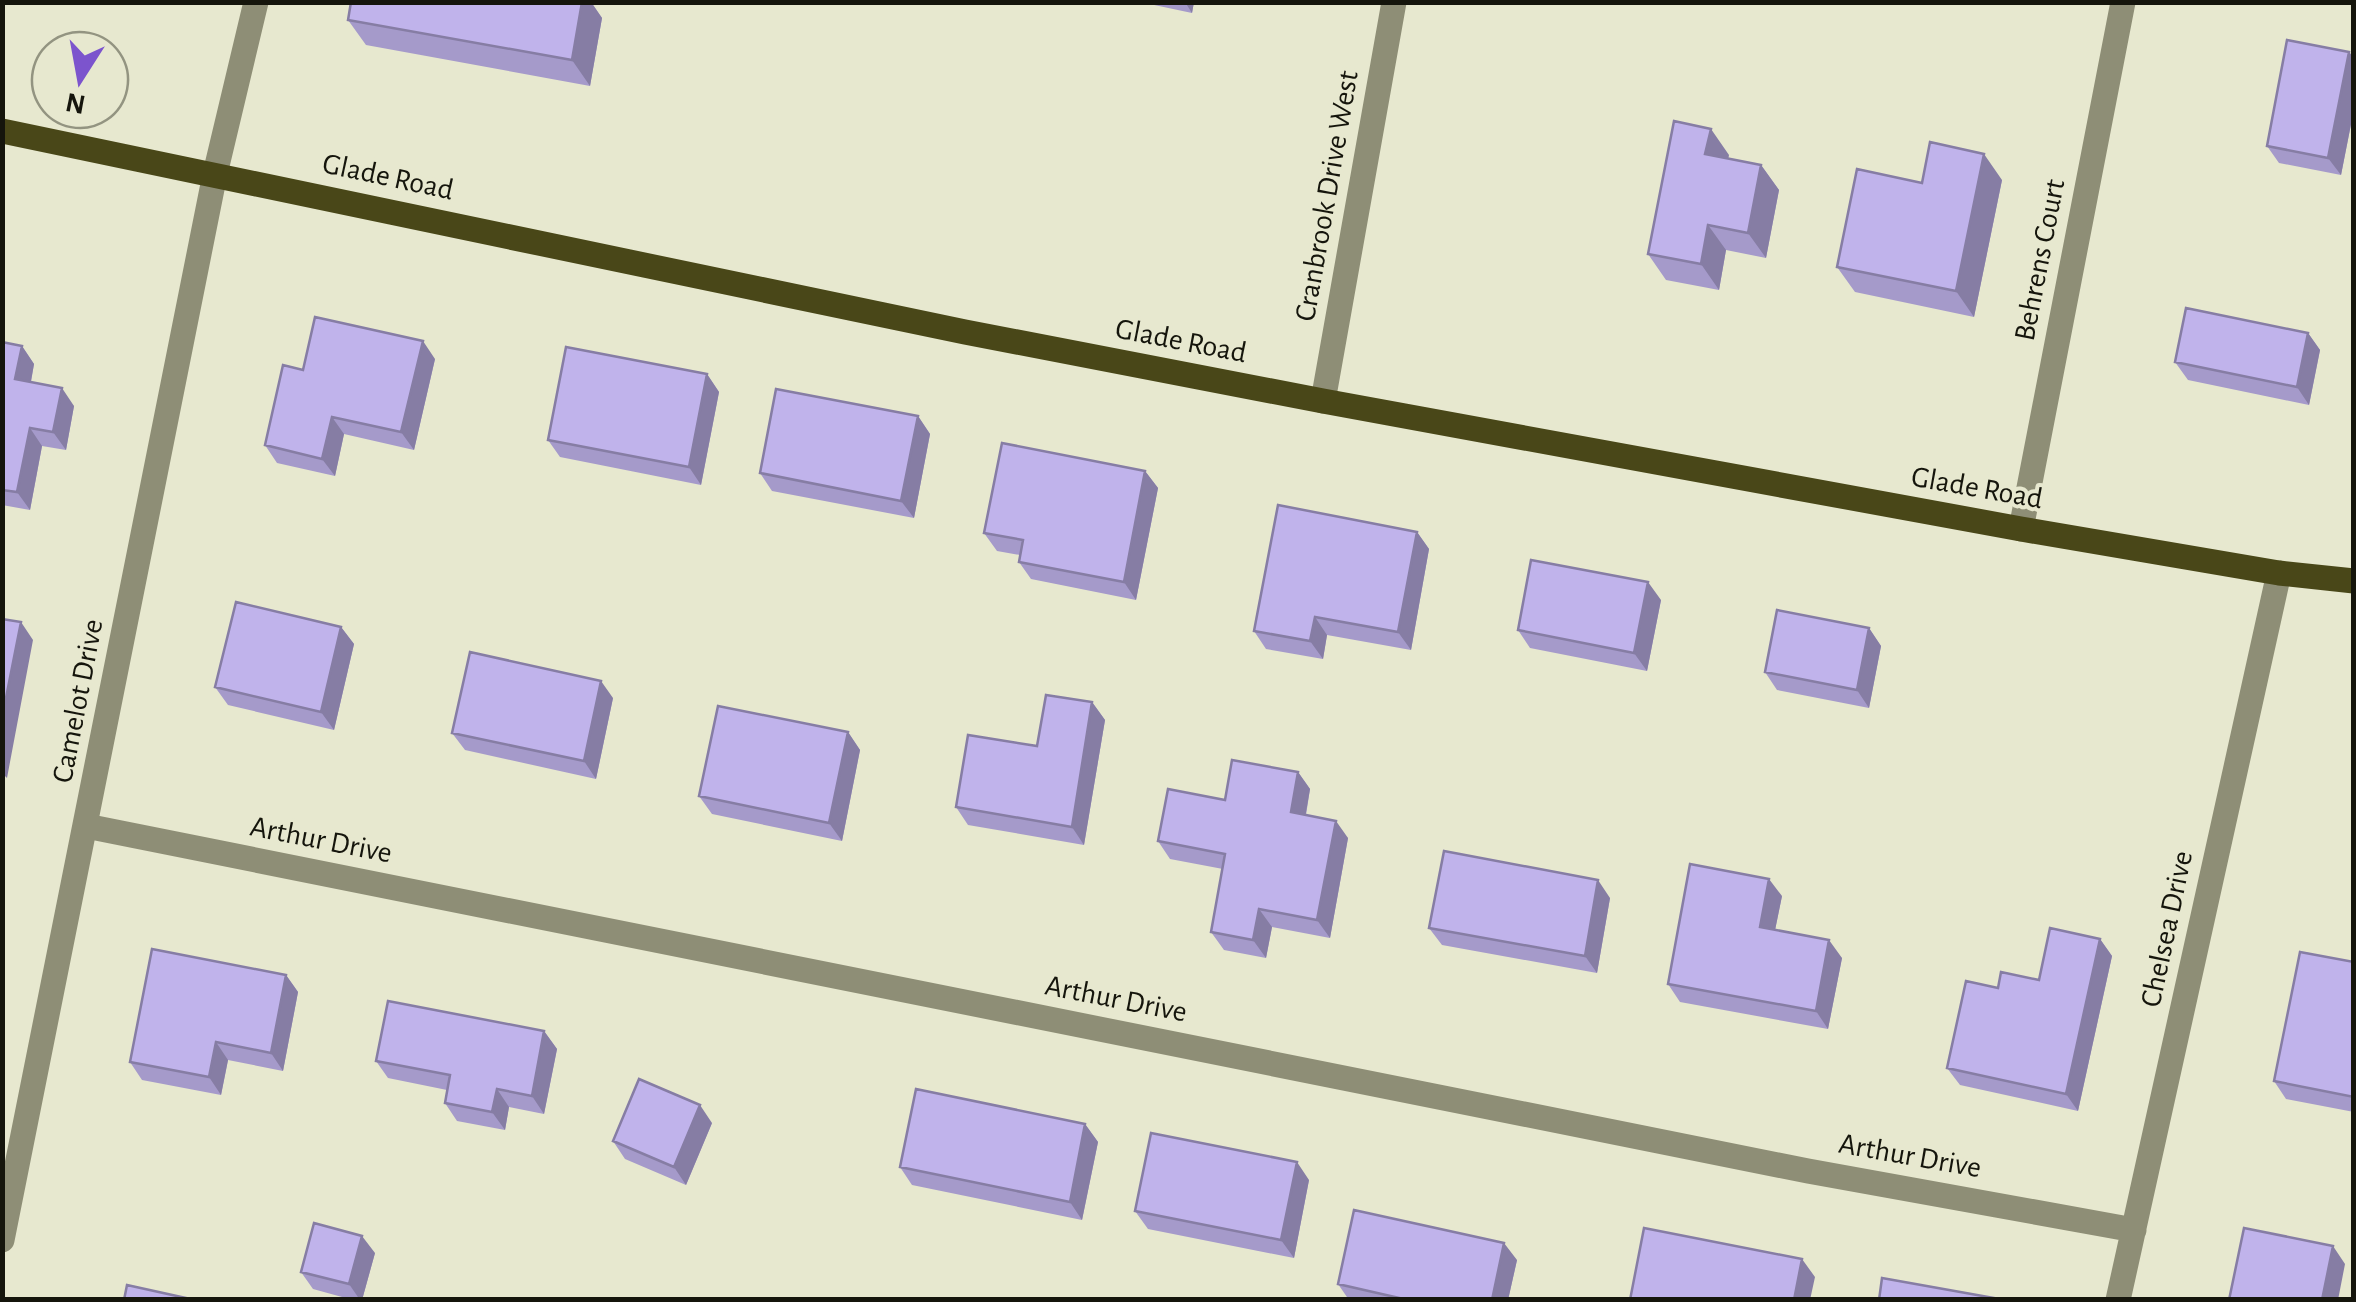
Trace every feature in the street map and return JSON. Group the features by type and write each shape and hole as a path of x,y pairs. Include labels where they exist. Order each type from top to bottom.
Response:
{"main road":[{"name":"Glade Road","path":"2,132 966,332 1323,401 2021,529 2279,573 2354,581"}],"street":[{"name":"Camelot Drive","path":"2,1240 215,174 256,2"},
{"name":"Cranbrook Drive West","path":"1323,401 1394,2"},
{"name":"Behrens Court","path":"2021,529 2124,2"},
{"name":"Chelsea Drive","path":"2118,1300 2279,573"},
{"name":"Arthur Drive","path":"86,826 1808,1171 2134,1230"}],"building":[{"path":"351,2 582,2 572,60 348,20"},
{"path":"2287,40 2349,52 2328,158 2267,146"},
{"path":"1674,121 1711,129 1705,154 1761,165 1748,233 1708,225 1701,264 1648,254"},
{"path":"1930,142 1984,154 1956,291 1837,267 1857,169 1922,183"},
{"path":"2186,308 2308,333 2297,387 2175,362"},
{"path":"315,317 423,341 401,432 332,417 322,459 265,445 283,365 303,370"},
{"path":"2,342 22,346 15,379 62,388 53,432 30,428 17,492 2,490"},
{"path":"566,347 707,374 689,467 548,440"},
{"path":"776,389 918,416 901,501 760,473"},
{"path":"1002,443 1145,471 1124,582 1019,562 1023,540 984,533"},
{"path":"1278,505 1417,532 1398,632 1315,617 1310,641 1254,631"},
{"path":"1531,560 1648,582 1634,653 1518,630"},
{"path":"236,602 341,627 321,712 215,687"},
{"path":"1777,610 1869,628 1857,690 1765,672"},
{"path":"2,619 21,622 2,718"},
{"path":"470,652 601,681 584,761 452,733"},
{"path":"1046,695 1092,702 1072,827 956,807 968,735 1037,746"},
{"path":"718,706 848,732 829,823 699,796"},
{"path":"1232,760 1298,772 1291,812 1336,821 1317,920 1259,909 1253,940 1211,932 1225,854 1158,841 1168,789 1225,800"},
{"path":"1444,851 1598,880 1585,956 1429,928"},
{"path":"1690,864 1769,879 1760,927 1829,940 1816,1011 1668,984"},
{"path":"2050,928 2100,939 2066,1094 1947,1068 1966,981 1998,988 2001,972 2039,980"},
{"path":"152,949 286,975 271,1053 216,1042 209,1077 130,1062"},
{"path":"2300,952 2354,962 2354,1097 2274,1081"},
{"path":"388,1001 544,1031 532,1096 497,1089 492,1112 445,1103 450,1075 376,1061"},
{"path":"639,1079 700,1105 674,1167 613,1141"},
{"path":"916,1089 1085,1124 1070,1202 900,1167"},
{"path":"1151,1133 1297,1162 1281,1240 1135,1211"},
{"path":"1354,1210 1504,1243 1492,1300 1408,1300 1338,1284"},
{"path":"314,1223 362,1236 349,1284 301,1272"},
{"path":"1644,1228 1802,1259 1794,1300 1630,1300"},
{"path":"2244,1228 2333,1246 2322,1300 2229,1300"},
{"path":"1882,1278 2005,1300 1879,1300"},
{"path":"127,1285 195,1300 124,1300"}]}
